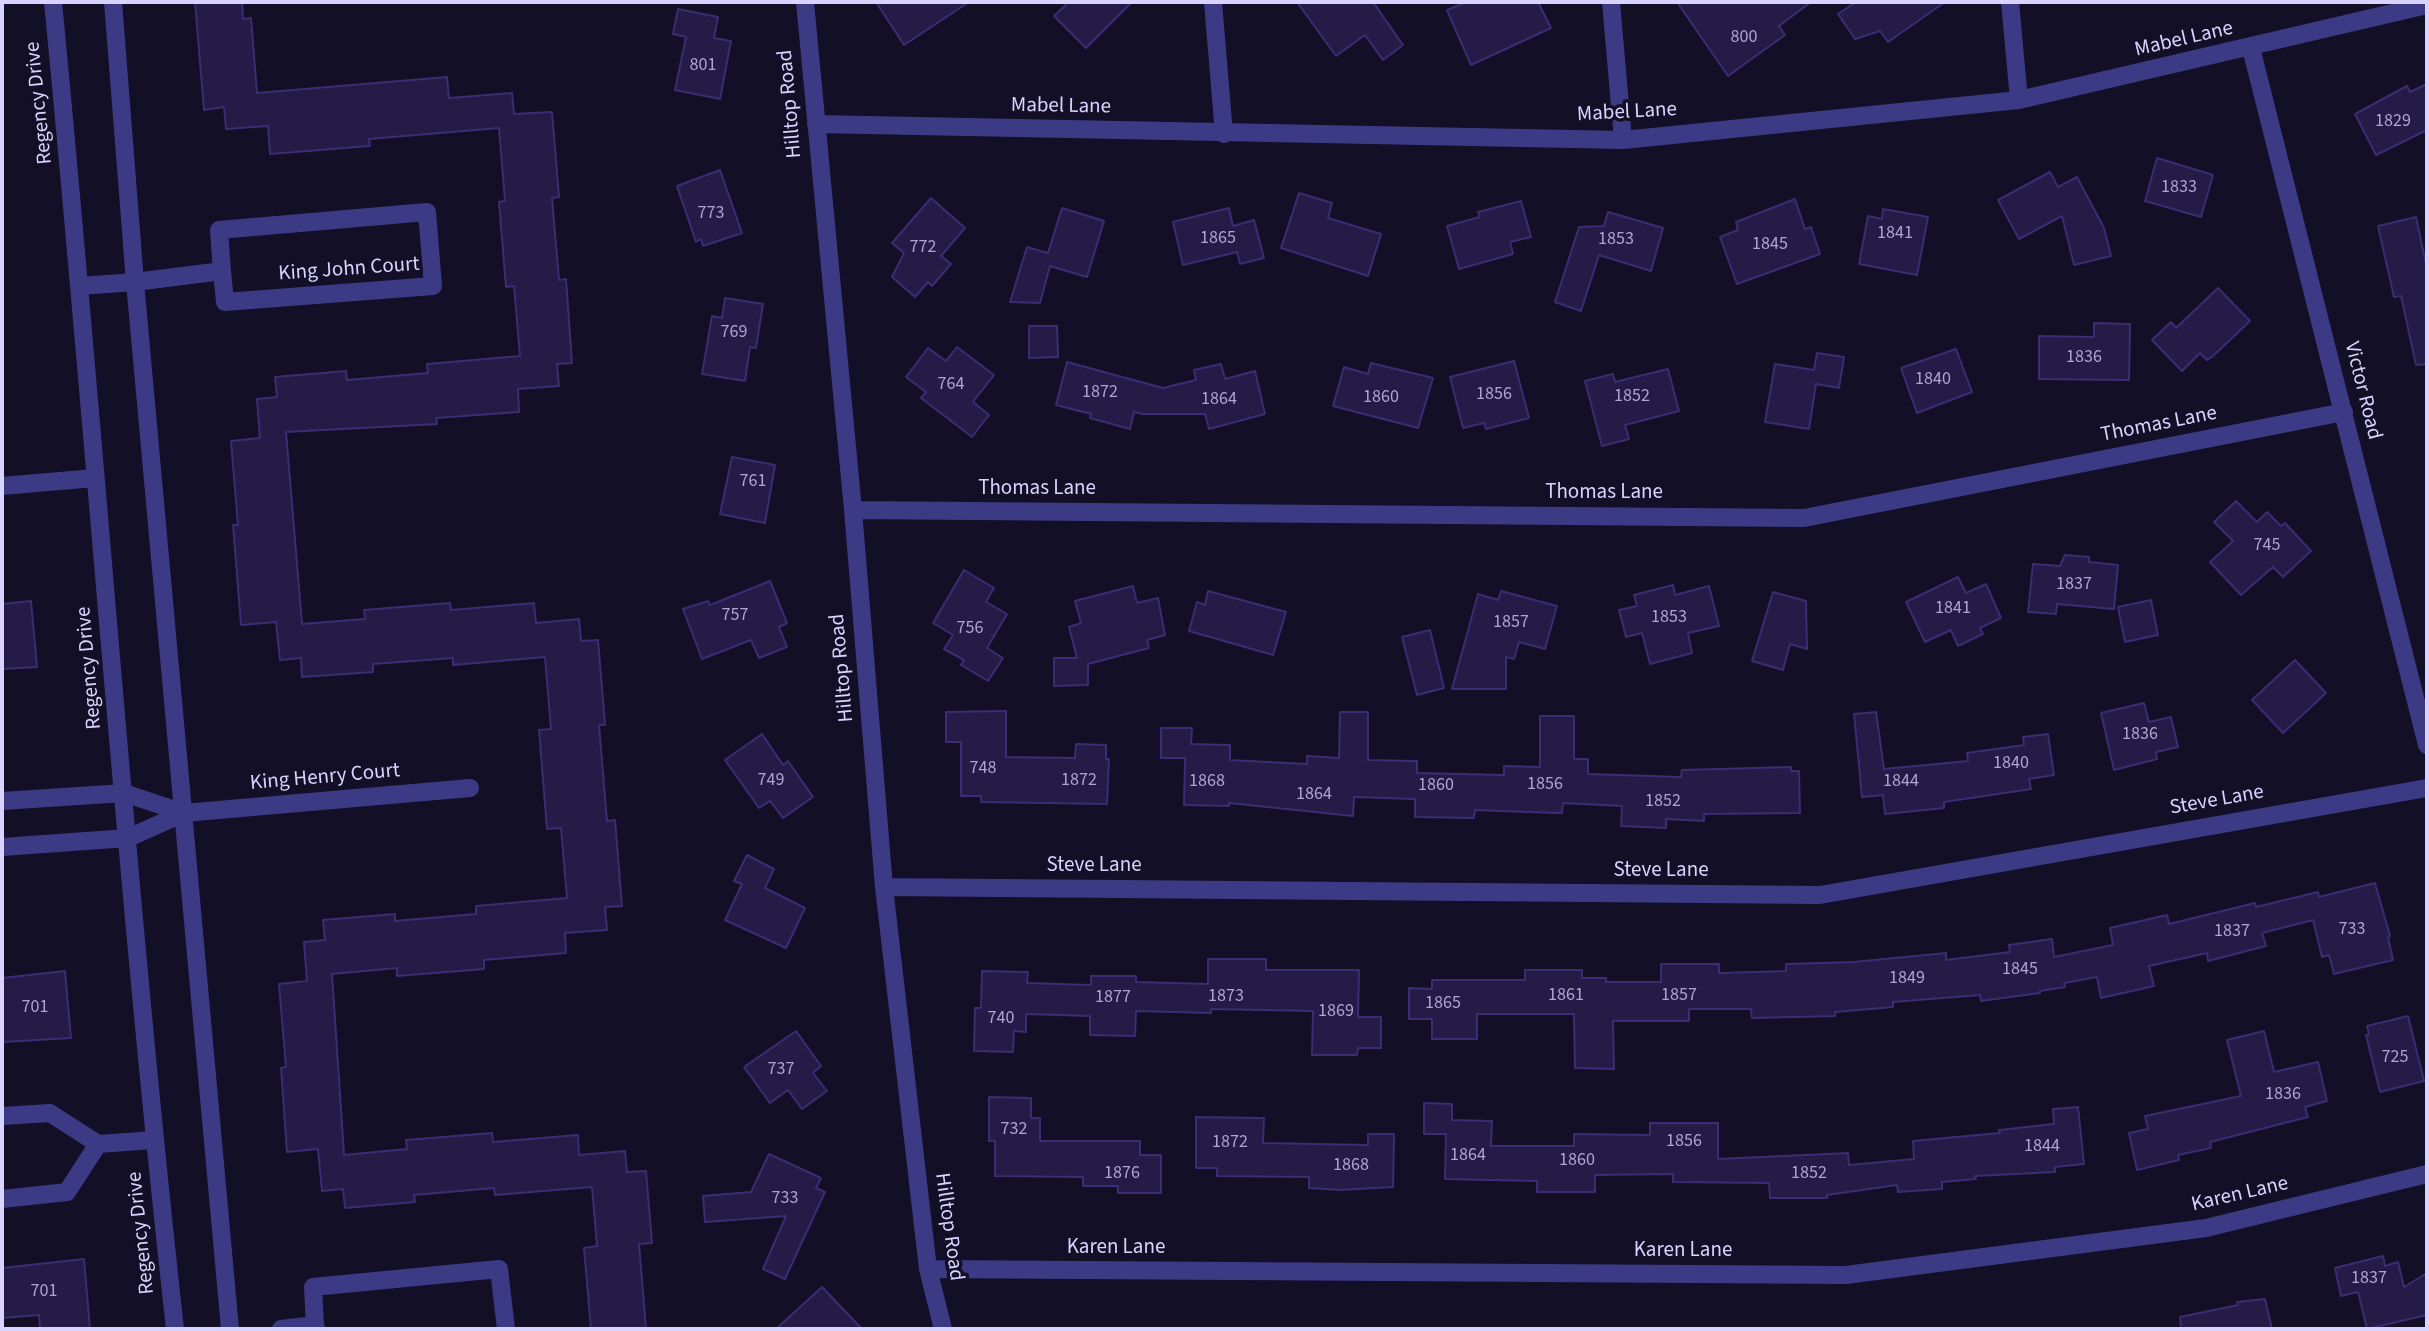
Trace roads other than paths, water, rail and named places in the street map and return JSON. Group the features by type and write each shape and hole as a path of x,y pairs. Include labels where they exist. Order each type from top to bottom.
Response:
{"street":[{"name":"Regency Drive","path":"53,2 154,1140 175,1329"},
{"path":"113,2 135,282 230,1329"},
{"name":"Hilltop Road","path":"805,2 853,510 884,887 928,1269 943,1329"},
{"path":"1213,2 1224,134"},
{"path":"1611,2 1623,140"},
{"path":"2010,2 2019,100"},
{"name":"Mabel Lane","path":"816,124 1623,140 2019,100 2250,48 2415,5"},
{"name":"Victor Road","path":"2250,48 2427,745"},
{"name":"King John Court","path":"427,212 433,286 225,302 222,271 219,230 427,212"},
{"path":"80,286 222,271"},
{"name":"Thomas Lane","path":"853,510 1804,518 2344,412"},
{"path":"2,486 95,478"},
{"name":"Steve Lane","path":"884,887 1820,895 2427,788"},
{"name":"King Henry Court","path":"184,813 470,789"},
{"path":"2,801 124,793 184,813"},
{"path":"2,847 128,838 184,813"},
{"path":"2,1116 50,1113 98,1144 154,1140"},
{"path":"2,1199 67,1192 98,1144"},
{"name":"Karen Lane","path":"928,1269 1846,1275 2206,1228 2427,1174"},
{"path":"281,1329 315,1327 313,1287 499,1269 506,1329"}]}
